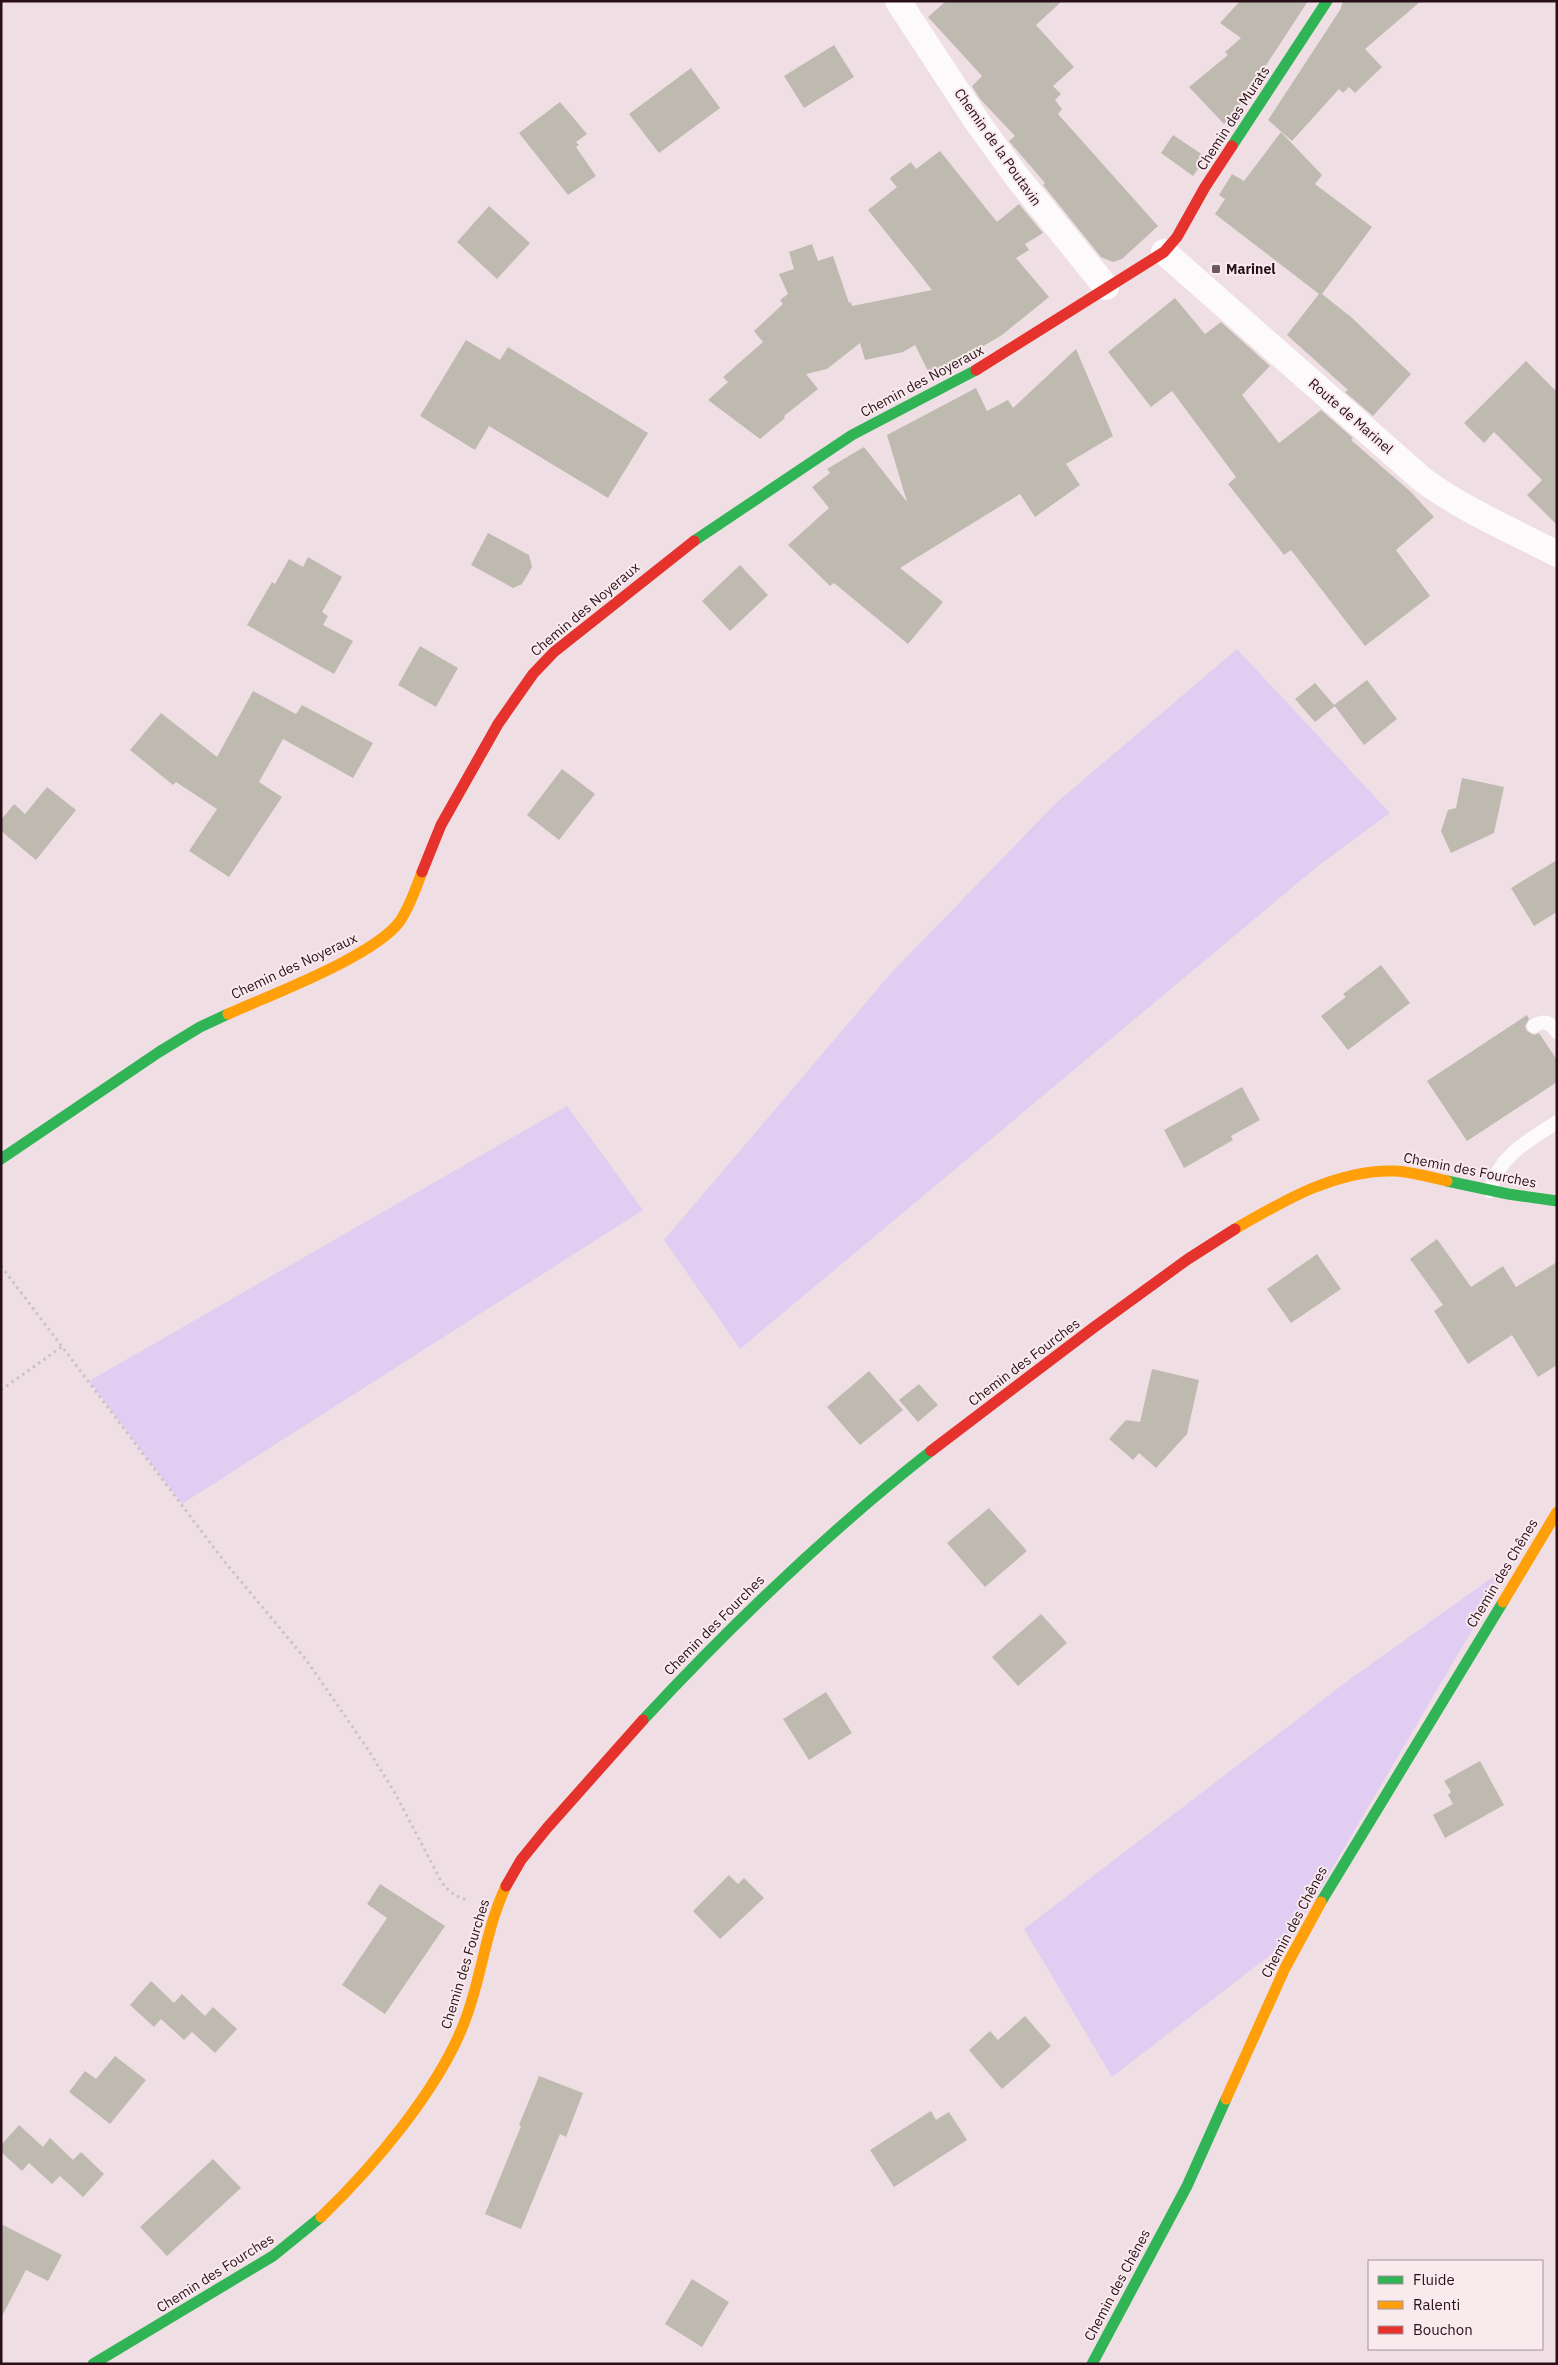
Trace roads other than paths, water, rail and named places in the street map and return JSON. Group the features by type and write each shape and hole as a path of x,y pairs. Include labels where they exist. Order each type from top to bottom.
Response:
{"street":[{"name":"Chemin de la Poutavin","path":"898,1 978,123 1017,177 1106,287"},
{"name":"Chemin des Murats","path":"1164,252 1177,237 1205,187 1327,1"},
{"name":"Chemin des Noyeraux","path":"1,1159 159,1052 200,1027 349,959 385,936 399,922 409,905 441,826 498,724 533,674 554,652 645,578 765,491 852,435 947,387 990,362 1106,287 1146,266 1164,252"},
{"name":"Route de Marinel","path":"1164,252 1422,480 1478,516 1557,554"},
{"name":"Chemin des Fourches","path":"93,2364 166,2322 294,2242 343,2197 412,2112 434,2082 452,2051 466,2018 498,1906 518,1864 683,1676 758,1600 883,1489 953,1434 1188,1259 1221,1237 1317,1187 1356,1174 1397,1171 1490,1191 1557,1201"},
{"name":"Chemin des Chênes","path":"1092,2364 1187,2186 1277,1986 1312,1916 1557,1512"}],"lane":[{"path":"1534,1026 1544,1022 1550,1024 1557,1032"},
{"path":"1490,1191 1493,1178 1507,1157 1557,1122"}],"place":[{"name":"Marinel","path":"1216,269"}]}
